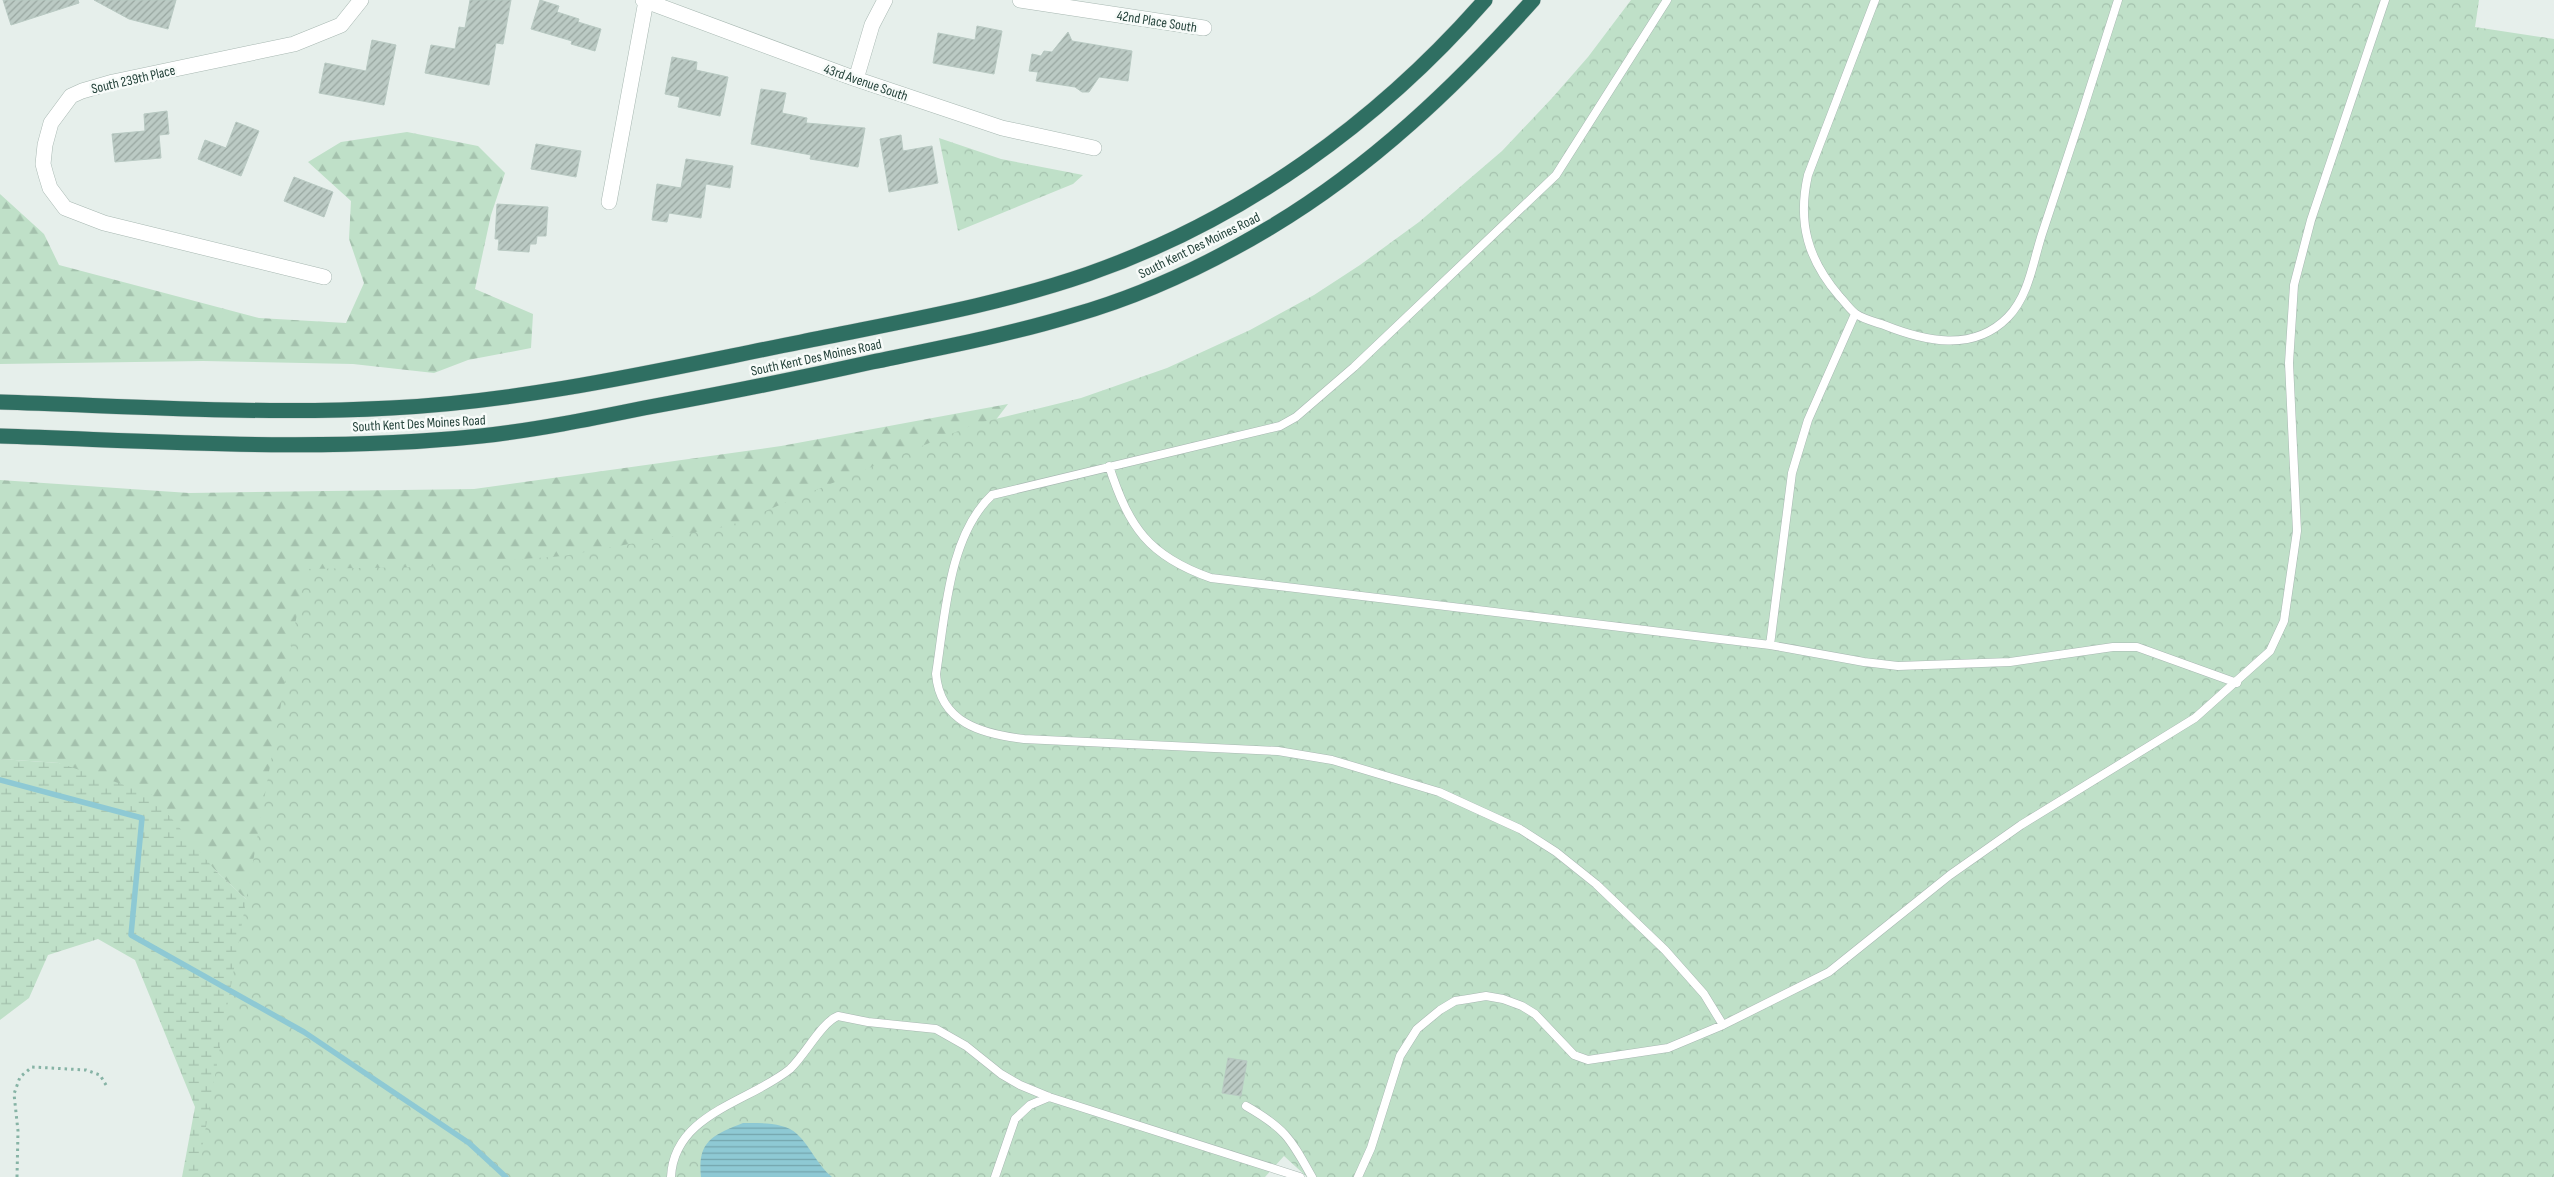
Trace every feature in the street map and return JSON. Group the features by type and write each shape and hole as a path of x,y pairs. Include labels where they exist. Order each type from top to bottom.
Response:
{"highway":[{"name":"South Kent Des Moines Road","path":"0,402 292,411 391,408 473,402 578,386 916,318 1025,293 1086,274 1152,248 1194,228 1252,196 1333,143 1386,100 1462,27 1485,0"},
{"name":"South Kent Des Moines Road","path":"0,436 285,445 404,442 481,436 556,425 745,389 978,340 1079,314 1177,276 1269,229 1352,174 1442,97 1533,0"}],"street":[{"name":"South 239th Place","path":"324,278 104,223 65,208 50,188 46,176 44,164 45,145 51,123 71,96 82,90 294,44 341,25 361,0"},
{"path":"856,79 872,25 885,0"},
{"name":"42nd Place South","path":"1020,0 1204,28"},
{"path":"610,202 644,1"},
{"name":"43rd Avenue South","path":"644,1 856,79 1002,128 1094,148"}],"lane":[{"path":"1667,0 1556,175 1296,417 1280,426 992,495 981,505 968,528 952,570 936,674 937,690 941,700 957,717 985,732 1024,739 1278,752 1332,760 1440,792 1520,828 1556,852 1596,884 1665,950 1704,994 1723,1025"},
{"path":"1875,0 1837,93 1808,175 1803,198 1802,221 1811,253 1826,281 1855,314 1912,336 1958,342 1977,337 1996,327 2018,306 2025,292 2118,0"},
{"path":"1358,1177 1371,1148 1400,1056 1409,1040 1428,1018 1455,1001 1486,996 1503,998 1522,1006 1534,1014 1574,1055 1588,1060 1668,1048 1723,1025 1829,972 1958,869 2021,826 2195,718 2237,683 2270,651 2284,621 2297,531 2290,363 2294,286 2312,220 2385,0"},
{"path":"1770,645 1792,473 1808,420 1855,314"},
{"path":"1109,466 1121,503 1134,524 1157,552 1188,570 1211,578 1770,645 1856,661 1898,666 2010,662 2113,646 2137,647 2237,683"},
{"path":"670,1177 674,1157 689,1134 699,1123 776,1079 809,1049 827,1023 838,1016 868,1022 936,1029 966,1046 1014,1082 1049,1097 1300,1177"},
{"path":"995,1177 1015,1119 1030,1106 1049,1097"},
{"path":"1246,1106 1276,1124 1289,1138 1312,1177"}],"path":[{"path":"17,1177 18,1130 14,1094 20,1077 32,1067 86,1070 100,1075 106,1085"}],"green space":[{"path":"1631,0 2479,0 2475,27 2554,39 2554,1177 1307,1177 1284,1156 1265,1177 197,1177 305,569 417,567 563,556 729,526 975,424 1081,398 1167,368 1250,330 1314,295 1360,265 1419,222 1502,151 1588,57"},
{"path":"407,132 478,146 505,173 491,215 475,289 533,314 531,348 468,360 434,373 353,364 203,361 0,364 0,194 44,234 59,265 259,318 346,323 364,283 349,239 351,201 308,162 341,142"},
{"path":"939,138 1001,159 1083,175 1073,184 958,231"},
{"path":"1008,404 966,459 281,932 215,870 59,763 0,759 0,480 189,493 474,489 781,446"},
{"path":"0,759 59,763 151,794 215,870 281,932 646,1177 182,1177 195,1107 135,960 98,939 48,955 29,998 0,1020"}],"water":[{"path":"743,1123 779,1125 792,1130 802,1139 822,1167 832,1177 701,1177 700,1165 702,1155 709,1141 723,1131"}],"building":[{"path":"3,0 78,0 79,3 11,25"},
{"path":"94,0 176,0 168,29 129,19"},
{"path":"470,0 511,0 503,44 496,43 489,85 425,73 431,45 455,49 459,27 465,28"},
{"path":"540,0 559,6 557,12 579,19 578,22 601,29 595,51 571,44 572,41 531,29"},
{"path":"977,26 1002,31 994,74 933,63 938,33 975,40"},
{"path":"1068,32 1072,41 1132,51 1128,81 1099,77 1089,92 1082,92 1075,87 1036,81 1038,72 1029,71 1032,54 1041,56 1044,51 1052,52"},
{"path":"372,40 396,45 384,105 319,93 325,63 366,71"},
{"path":"672,57 697,62 696,70 728,77 720,116 678,107 680,97 665,94"},
{"path":"761,89 786,93 782,113 807,118 806,123 865,128 858,167 810,159 811,155 751,144"},
{"path":"167,111 169,134 159,135 161,158 115,162 112,134 145,131 144,114"},
{"path":"236,122 259,131 241,176 198,159 205,140 226,148"},
{"path":"901,135 903,151 932,146 938,183 889,192 880,139"},
{"path":"536,144 581,151 576,177 531,169"},
{"path":"686,159 733,166 730,188 706,184 701,218 669,213 667,222 652,220 657,184 681,188"},
{"path":"294,177 333,192 324,217 284,201"},
{"path":"497,204 548,207 546,236 537,236 536,244 530,244 529,252 498,250 499,239 495,239"},
{"path":"1228,1058 1247,1061 1241,1096 1222,1093"}],"waterway":[{"path":"0,780 142,818 131,935 304,1032 469,1143 506,1177"}]}
